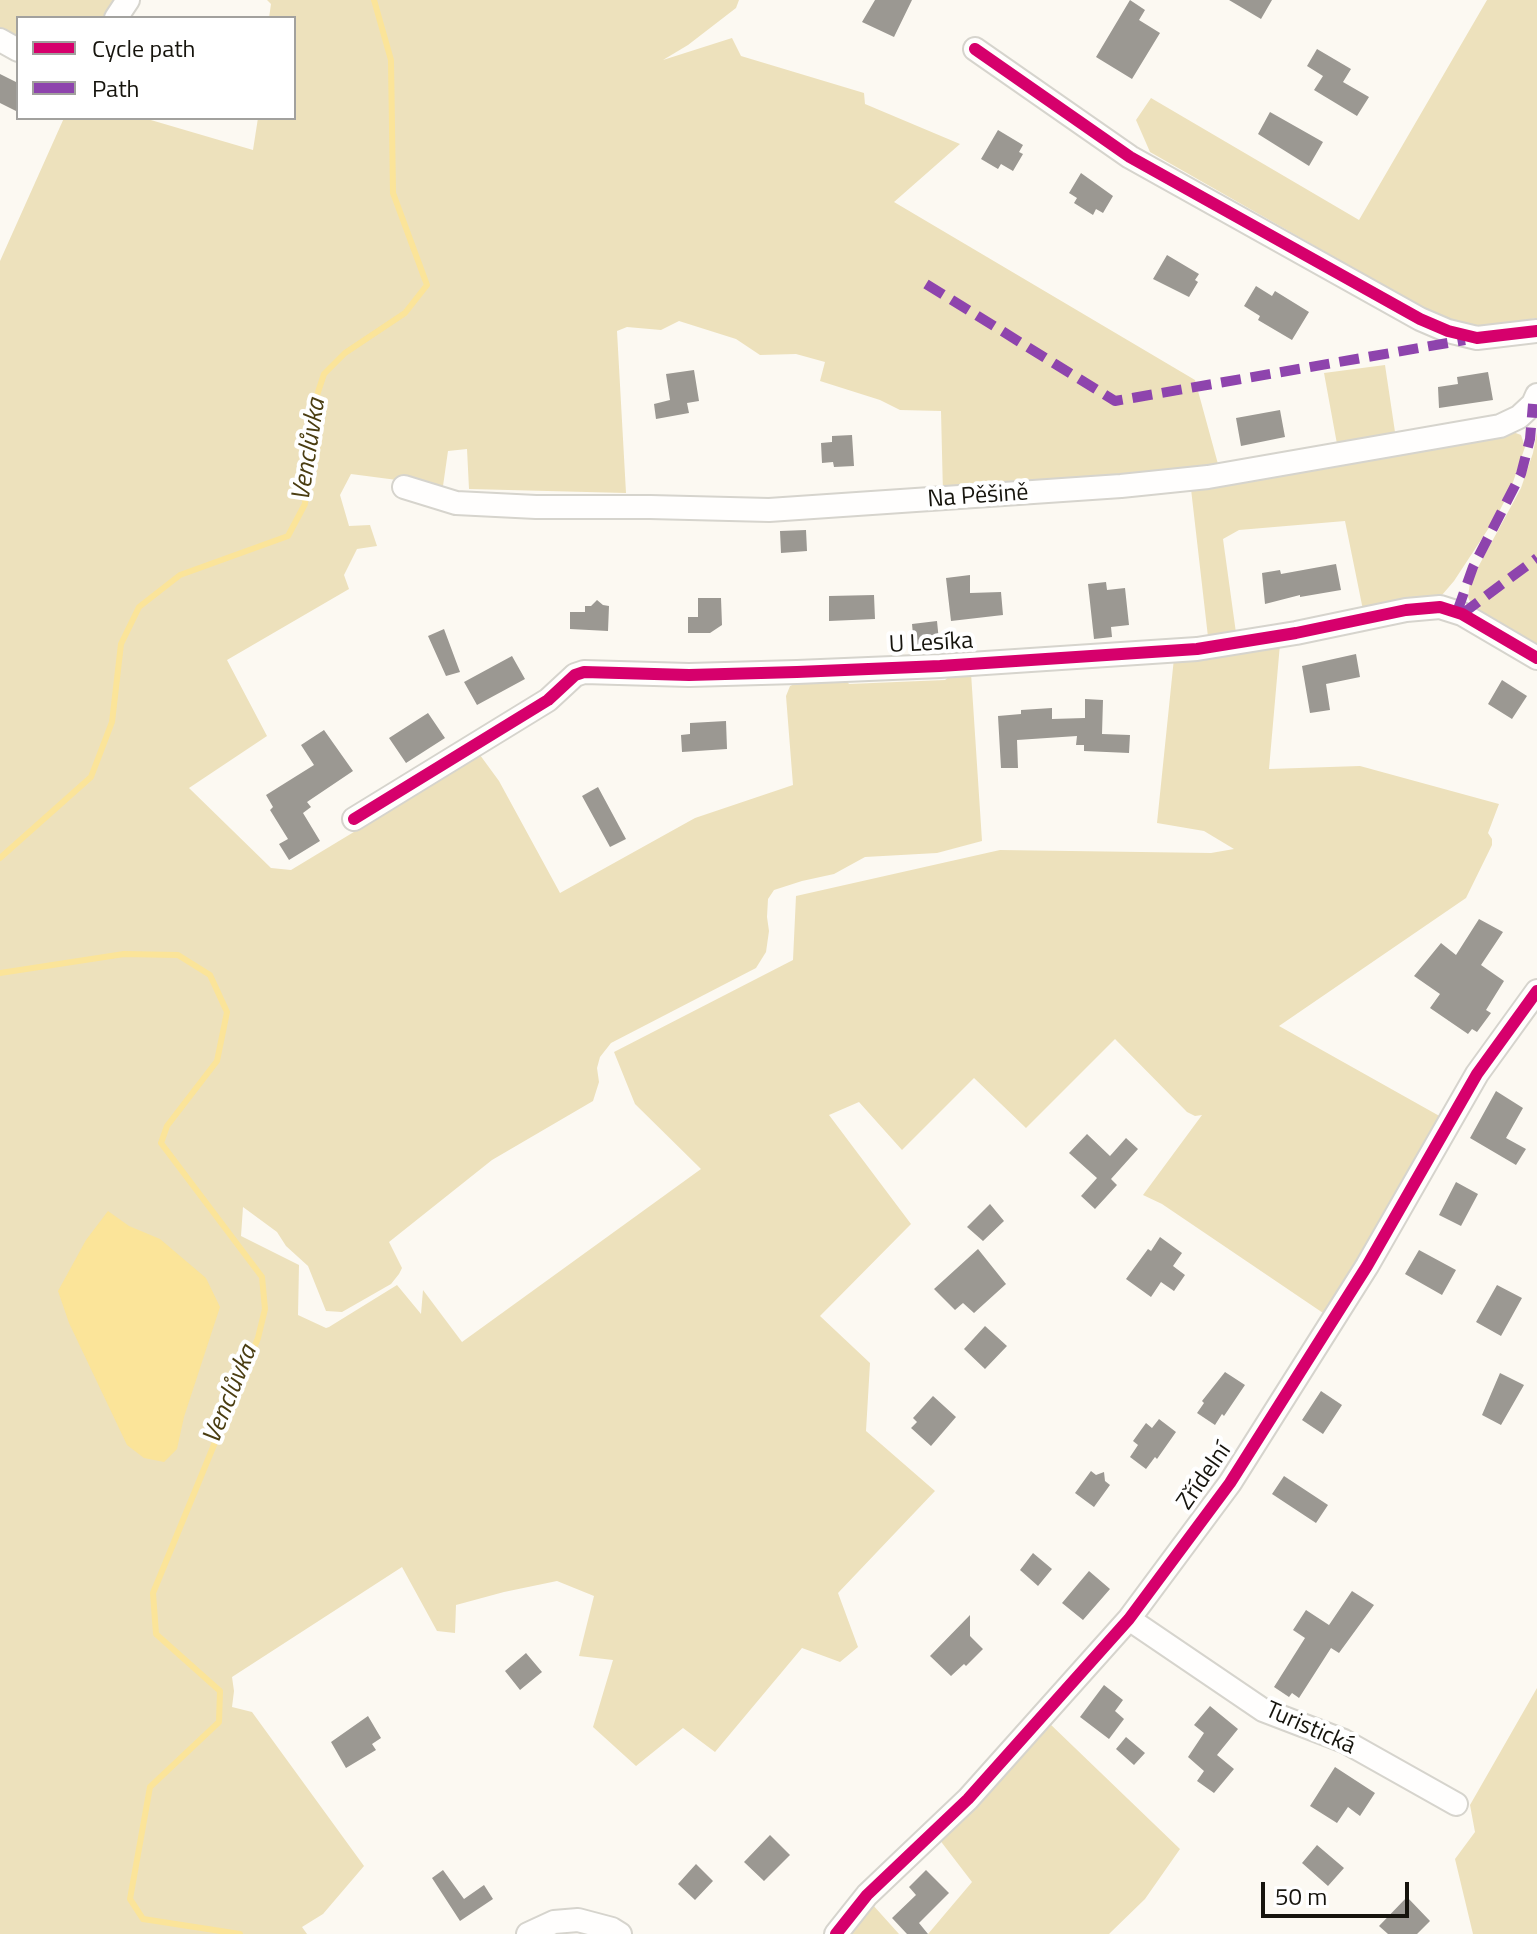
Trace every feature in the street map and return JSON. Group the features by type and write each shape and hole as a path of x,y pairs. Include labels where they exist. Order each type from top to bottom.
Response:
{"street":[{"path":"975,49 1130,157 1420,319 1448,331 1477,338 1537,331"},
{"name":"Na Pěšině","path":"404,487 456,503 769,510 1107,487 1208,477 1500,426 1519,417 1533,404 1537,395"},
{"name":"U Lesíka","path":"354,819 548,700 575,675 584,672 689,675 797,672 1168,652 1296,633 1406,610 1440,607 1462,614 1537,658"},
{"name":"Zřídelní","path":"836,1934 867,1895 968,1799 1129,1619 1230,1483 1360,1279 1477,1074 1537,991"},
{"name":"Turistická","path":"1129,1619 1263,1710 1344,1741 1456,1804"},
{"path":"528,1934 554,1922 578,1920 620,1934"}],"shaded area":[{"path":"0,0 114,0 105,16 16,16 16,36 0,28"},
{"path":"267,0 739,0 736,8 663,60 732,38 741,56 864,93 865,104 960,144 894,202 1195,380 1218,464 943,494 941,411 900,410 880,400 820,381 825,362 796,354 760,355 736,339 679,321 661,330 627,327 617,331 626,493 469,489 467,449 448,451 443,486 351,474 340,495 349,526 370,525 377,546 357,549 344,575 349,589 227,660 267,736 189,788 271,868 291,870 377,818 463,760 480,755 499,781 560,893 695,818 793,785 786,696 790,686 846,680 849,684 945,680 953,674 971,673 982,841 937,853 865,857 834,874 774,890 768,899 766,952 756,968 611,1043 600,1057 597,1068 599,1082 593,1101 492,1160 389,1242 402,1268 399,1274 391,1284 342,1312 326,1311 308,1266 286,1246 277,1232 243,1207 241,1236 299,1265 298,1315 326,1328 397,1285 421,1314 423,1290 462,1342 701,1169 635,1104 614,1052 793,960 796,896 1000,850 1211,853 1234,849 1204,831 1157,823 1174,658 1280,644 1269,769 1360,766 1499,804 1488,833 1492,845 1466,898 1279,1026 1443,1118 1326,1315 1162,1204 1143,1195 1202,1115 1187,1112 1115,1039 1026,1128 974,1078 902,1150 859,1102 829,1115 911,1224 820,1316 870,1363 866,1431 935,1491 838,1593 858,1647 840,1662 802,1648 715,1752 683,1728 636,1766 593,1727 613,1660 579,1656 594,1596 557,1581 504,1592 456,1605 455,1633 437,1631 402,1567 232,1677 232,1707 252,1712 364,1866 323,1914 302,1927 307,1934 0,1934 0,261 63,120 151,120 253,150 258,120 296,120 296,16 269,16 271,4"},
{"path":"1487,0 1537,0 1537,318 1482,327 1456,324 1436,315 1150,152 1136,120 1151,98 1359,220"},
{"path":"1385,365 1395,432 1337,444 1324,373"},
{"path":"1513,432 1521,435 1525,447 1511,488 1498,514 1442,595 1363,610 1345,521 1239,530 1223,539 1236,633 1208,637 1191,489"},
{"path":"1537,432 1537,648 1472,606 1468,597 1470,582 1521,488"},
{"path":"108,1211 129,1226 160,1239 206,1278 220,1307 184,1417 177,1449 164,1462 144,1458 127,1445 69,1323 58,1291 86,1240"},
{"path":"1537,1688 1537,1934 1473,1934 1455,1859 1475,1832 1470,1805"},
{"path":"1048,1722 1180,1849 1145,1899 1109,1934 928,1934 972,1882 939,1839"},
{"path":"872,1904 899,1934 846,1934"}],"building":[{"path":"875,0 912,0 894,37 862,22"},
{"path":"1130,0 1145,10 1139,20 1160,33 1132,79 1096,57"},
{"path":"1229,0 1272,0 1261,19"},
{"path":"1317,49 1351,69 1343,82 1369,97 1357,116 1314,90 1323,76 1307,66"},
{"path":"0,74 16,82 16,111 0,103"},
{"path":"1270,112 1323,142 1309,166 1258,134"},
{"path":"998,130 1023,145 1019,152 1023,154 1013,171 1001,164 998,169 981,159"},
{"path":"1081,173 1113,196 1103,213 1096,209 1093,215 1074,203 1077,198 1069,193"},
{"path":"1167,255 1199,274 1189,297 1153,279"},
{"path":"1256,286 1272,296 1275,291 1309,312 1292,340 1258,320 1260,316 1244,306"},
{"path":"694,370 699,401 687,403 689,413 656,419 654,404 670,400 666,374"},
{"path":"1488,372 1493,400 1439,408 1438,387 1458,384 1457,377"},
{"path":"1280,410 1285,437 1241,446 1236,418"},
{"path":"852,435 854,466 834,467 833,462 822,463 821,443 832,442 832,436"},
{"path":"806,530 807,551 781,553 780,531"},
{"path":"1336,564 1341,590 1300,595 1265,604 1262,573 1280,570 1281,574"},
{"path":"970,575 970,593 1001,592 1003,615 951,621 946,578"},
{"path":"1106,582 1107,590 1125,588 1129,625 1111,627 1112,637 1094,639 1088,584"},
{"path":"874,595 875,619 829,621 829,596"},
{"path":"698,598 721,598 722,625 710,633 688,633 688,617 698,617"},
{"path":"597,600 609,606 608,631 570,629 570,612 585,612 585,606 591,606"},
{"path":"937,621 939,641 914,645 912,624"},
{"path":"444,629 460,672 446,676 428,636"},
{"path":"1356,654 1360,677 1326,684 1330,710 1310,713 1302,666"},
{"path":"512,656 525,679 477,705 464,682"},
{"path":"1502,680 1527,696 1512,719 1488,704"},
{"path":"1085,699 1103,700 1102,734 1130,735 1129,753 1084,751 1084,745 1076,745 1077,736 1017,740 1018,768 1001,768 998,716 1021,714 1021,710 1052,708 1052,719 1085,718"},
{"path":"428,713 445,738 406,763 389,738"},
{"path":"726,721 727,749 682,752 681,735 690,734 690,723"},
{"path":"324,730 353,771 307,802 311,807 303,813 320,841 289,860 279,844 288,839 270,810 273,807 266,795 314,765 301,745"},
{"path":"598,787 626,839 610,847 582,796"},
{"path":"1479,919 1503,932 1481,965 1504,981 1486,1010 1491,1013 1477,1032 1472,1029 1468,1034 1430,1008 1440,994 1414,976 1441,943 1456,955"},
{"path":"1496,1091 1523,1108 1506,1138 1526,1149 1516,1165 1470,1138"},
{"path":"1087,1134 1110,1156 1126,1138 1138,1149 1111,1179 1117,1185 1095,1209 1081,1196 1097,1178 1069,1153"},
{"path":"1456,1182 1478,1194 1461,1226 1439,1215"},
{"path":"990,1204 1004,1221 983,1241 967,1227"},
{"path":"1160,1237 1182,1253 1173,1266 1185,1275 1174,1291 1161,1282 1151,1297 1126,1279"},
{"path":"978,1249 1006,1284 974,1313 963,1303 955,1310 934,1289"},
{"path":"1419,1250 1456,1270 1442,1295 1405,1274"},
{"path":"1497,1285 1522,1298 1501,1336 1476,1322"},
{"path":"985,1326 1007,1346 985,1369 964,1349"},
{"path":"1225,1372 1245,1385 1215,1425 1197,1413 1204,1403 1202,1401"},
{"path":"1500,1373 1524,1385 1501,1425 1482,1415"},
{"path":"1321,1391 1342,1405 1323,1434 1302,1420"},
{"path":"933,1396 956,1417 931,1446 911,1428 917,1422 913,1418"},
{"path":"1159,1419 1176,1432 1146,1469 1130,1457 1138,1445 1133,1441 1146,1423 1152,1428"},
{"path":"1091,1471 1096,1475 1104,1472 1105,1481 1110,1485 1094,1507 1075,1493"},
{"path":"1284,1476 1328,1505 1316,1523 1272,1494"},
{"path":"1033,1553 1052,1569 1038,1586 1020,1570"},
{"path":"1089,1571 1110,1589 1083,1620 1062,1603"},
{"path":"1352,1591 1374,1605 1339,1653 1331,1648 1299,1698 1292,1693 1289,1697 1274,1687 1305,1638 1293,1630 1306,1610 1329,1625"},
{"path":"970,1615 970,1636 983,1649 951,1676 930,1656"},
{"path":"526,1653 542,1672 520,1690 505,1671"},
{"path":"1104,1685 1123,1700 1115,1711 1124,1719 1109,1739 1080,1717"},
{"path":"1210,1706 1238,1729 1217,1755 1234,1769 1214,1793 1197,1781 1204,1771 1188,1757 1204,1733 1194,1725"},
{"path":"368,1716 381,1738 372,1744 376,1750 346,1768 331,1742"},
{"path":"1126,1737 1145,1753 1134,1765 1116,1749"},
{"path":"1335,1767 1375,1793 1360,1816 1348,1807 1337,1823 1310,1806"},
{"path":"770,1835 790,1855 764,1881 744,1862"},
{"path":"1317,1845 1344,1868 1328,1886 1302,1863"},
{"path":"696,1864 713,1881 695,1900 678,1884"},
{"path":"443,1870 464,1899 484,1885 493,1899 460,1921 432,1878"},
{"path":"926,1870 949,1893 919,1923 928,1934 907,1934 892,1918 916,1895 909,1887"},
{"path":"1407,1897 1430,1921 1417,1934 1388,1934 1379,1926"}],"waterway":[{"name":"Venclůvka","path":"0,858 91,777 112,722 121,644 139,607 180,575 288,536 305,504 310,416 324,374 345,353 405,313 427,285 393,193 391,60 374,0"},
{"name":"Venclůvka","path":"0,973 124,954 178,955 210,975 227,1012 217,1061 167,1126 161,1143 262,1277 265,1309 258,1338 153,1593 156,1634 220,1691 219,1722 150,1787 130,1899 143,1919 240,1934"}],"marked path":[{"path":"926,284 1115,401 1465,340"},
{"path":"1457,612 1473,567 1521,474 1530,439 1533,404"},
{"path":"1462,614 1537,558"}],"cycle path":[{"path":"975,49 1130,157 1420,319 1448,331 1477,338 1537,331"},
{"path":"354,819 548,700 575,675 584,672 689,675 797,672 1197,649 1296,633 1406,610 1440,607 1462,614 1537,658"},
{"path":"836,1934 867,1895 968,1799 1129,1619 1230,1483 1367,1266 1477,1074 1537,991"}]}
